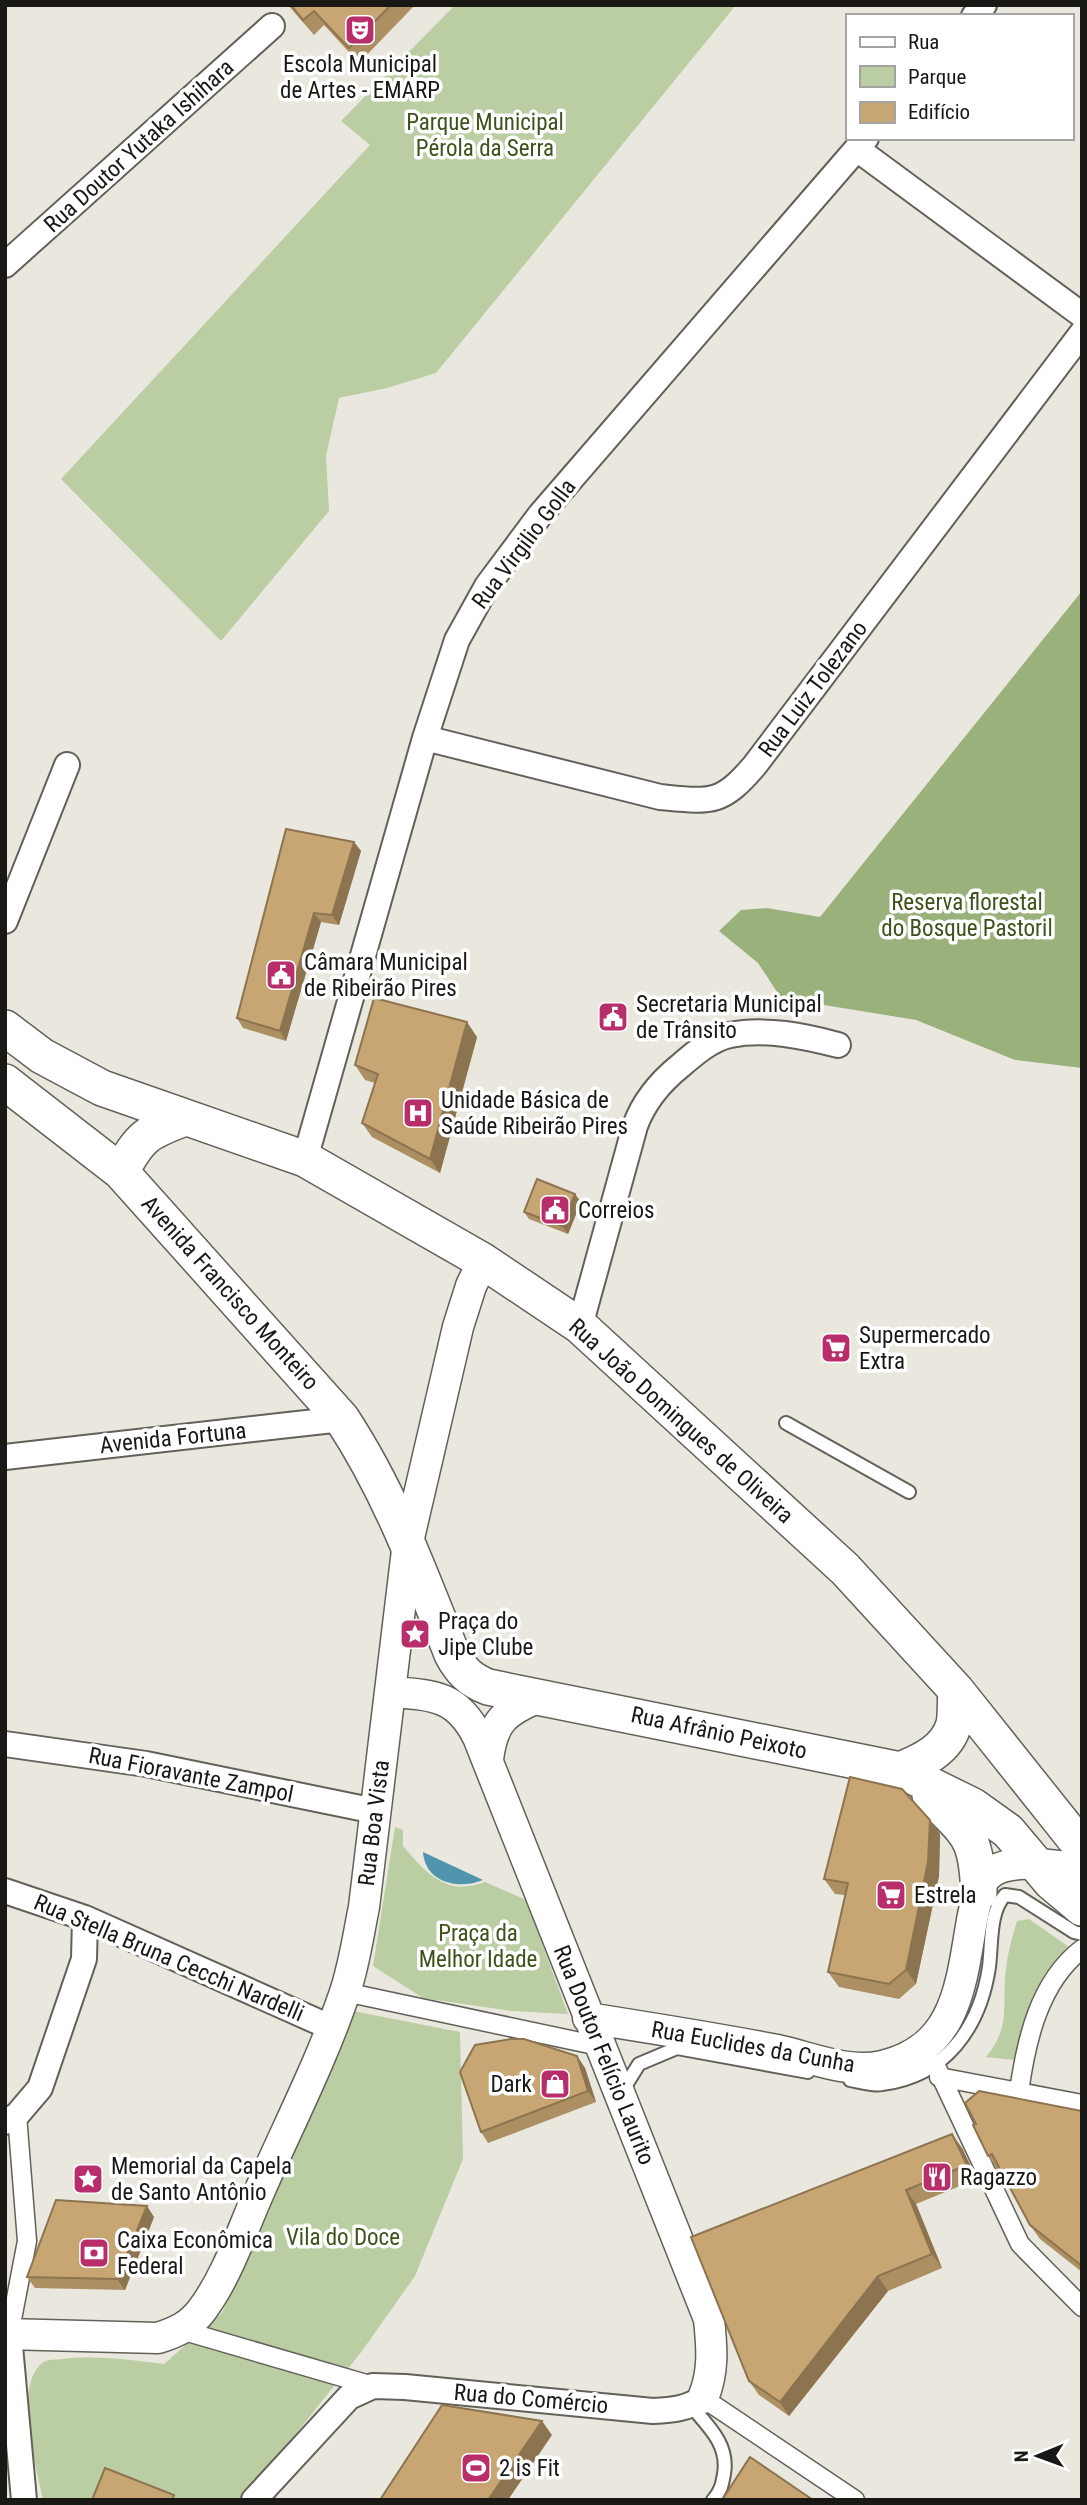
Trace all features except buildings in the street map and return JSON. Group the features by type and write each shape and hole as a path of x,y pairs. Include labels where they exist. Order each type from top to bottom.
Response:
{"main road":[{"path":"5,1028 42,1056 72,1074 102,1088 185,1118"},
{"name":"Avenida Francisco Monteiro","path":"5,1083 121,1172 176,1231 341,1419 367,1457 408,1542"},
{"name":"Rua João Domingues de Oliveira","path":"185,1118 305,1158 483,1261 580,1326 845,1569 956,1690 1082,1848"},
{"path":"121,1172 141,1139 157,1129 185,1118"},
{"name":"Rua Afrânio Peixoto","path":"408,1542 452,1654 464,1673 474,1681 488,1687 906,1774"},
{"path":"906,1774 944,1743 954,1724 956,1690"},
{"path":"906,1774 973,1806 1008,1831 1051,1882 1082,1908"},
{"path":"906,1774 955,1820 972,1843 979,1893"}],"street":[{"name":"Rua Doutor Yutaka Ishihara","path":"5,265 272,26"},
{"path":"862,144 1082,315"},
{"name":"Rua Virgilio Golla","path":"305,1158 425,738 457,640 486,586 540,515 862,144"},
{"name":"Rua Luiz Tolezano","path":"425,738 660,797 690,800 718,798 735,789 1082,333"},
{"path":"5,921 66,765"},
{"path":"580,1326 635,1126 643,1104 667,1076 700,1049 729,1035 802,1036 838,1045"},
{"name":"Rua Boa Vista","path":"170,2334 200,2312 215,2290 332,2028 345,1992 364,1907 408,1542 458,1326 471,1286 483,1261"},
{"name":"Avenida Fortuna","path":"5,1457 341,1419"},
{"name":"Rua Doutor Felício Laurito","path":"390,1692 445,1699 459,1708 469,1718 488,1759 599,2046 621,2094 709,2319 711,2380 697,2402"},
{"path":"488,1759 490,1741 496,1725 508,1712 539,1696"},
{"name":"Rua Fioravante Zampol","path":"5,1744 146,1764 376,1811"},
{"path":"979,1893 987,1875 999,1869 1036,1864 1082,1869"},
{"name":"Rua Stella Bruna Cecchi Nardelli","path":"5,1891 85,1918 332,2028"},
{"name":"Rua Euclides da Cunha","path":"588,2018 778,2051 832,2064 879,2067 922,2049 948,2021 959,1989 979,1893"},
{"path":"24,2500 7,2334 27,2241 11,2119 40,2088 54,2054 84,1959 85,1918"},
{"path":"1019,2092 1026,2051 1044,1995 1065,1965 1082,1949"},
{"path":"345,1992 599,2046"},
{"path":"937,2070 1019,2092 1082,2104"},
{"path":"937,2070 1020,2244 1082,2308"},
{"path":"7,2334 170,2334"},
{"name":"Rua do Comércio","path":"170,2334 373,2386 653,2411 675,2410 697,2402"},
{"path":"254,2500 349,2397 373,2386"},
{"path":"697,2402 855,2500"}],"lane":[{"path":"786,1423 909,1492"},
{"path":"621,2094 639,2064 677,2048 881,2085 920,2072 937,2070 961,2042 981,2000 989,1969 997,1903 1005,1895 1019,1897 1074,1932 1082,1934"},
{"path":"697,2402 716,2435 726,2460 720,2492 713,2500"}],"green space":[{"name":"Parque Municipal Pérola da Serra","path":"455,5 736,5 436,373 387,388 339,398 326,456 329,511 221,641 61,479 370,145 341,121"},
{"name":"Reserva florestal do Bosque Pastoril","path":"1082,591 1082,1068 1015,1060 916,1020 781,998 758,963 719,931 741,910 767,908 820,917"},
{"name":"Praça da Melhor Idade","path":"395,1827 403,1830 403,1846 438,1880 459,1886 485,1882 526,1900 568,2014 512,2011 423,1998 373,1966"},
{"path":"1029,1919 1069,1947 1042,1986 1015,2060 986,2057 1002,2029 1006,1965 1017,1921"},
{"name":"Vila do Doce","path":"353,2011 460,2032 463,2159 415,2276 362,2351 243,2500 43,2500 29,2426 30,2386 36,2371 48,2360 75,2358 113,2358 164,2364 222,2313"}],"water":[{"path":"423,1852 483,1880 464,1884 445,1881 430,1871"}],"place":[{"name":"Escola Municipal de Artes - EMARP","path":"360,30"},
{"name":"Câmara Municipal de Ribeirão Pires","path":"281,975"},
{"name":"Secretaria Municipal de Trânsito","path":"613,1017"},
{"name":"Unidade Básica de Saúde Ribeirão Pires","path":"418,1113"},
{"name":"Correios","path":"555,1210"},
{"name":"Supermercado Extra","path":"836,1348"},
{"name":"Praça do Jipe Clube","path":"415,1634"},
{"name":"Estrela","path":"891,1895"},
{"name":"Dark","path":"555,2084"},
{"name":"Ragazzo","path":"937,2177"},
{"name":"Memorial da Capela de Santo Antônio","path":"88,2179"},
{"name":"Caixa Econômica Federal","path":"94,2253"},
{"name":"2 is Fit","path":"476,2468"}]}
